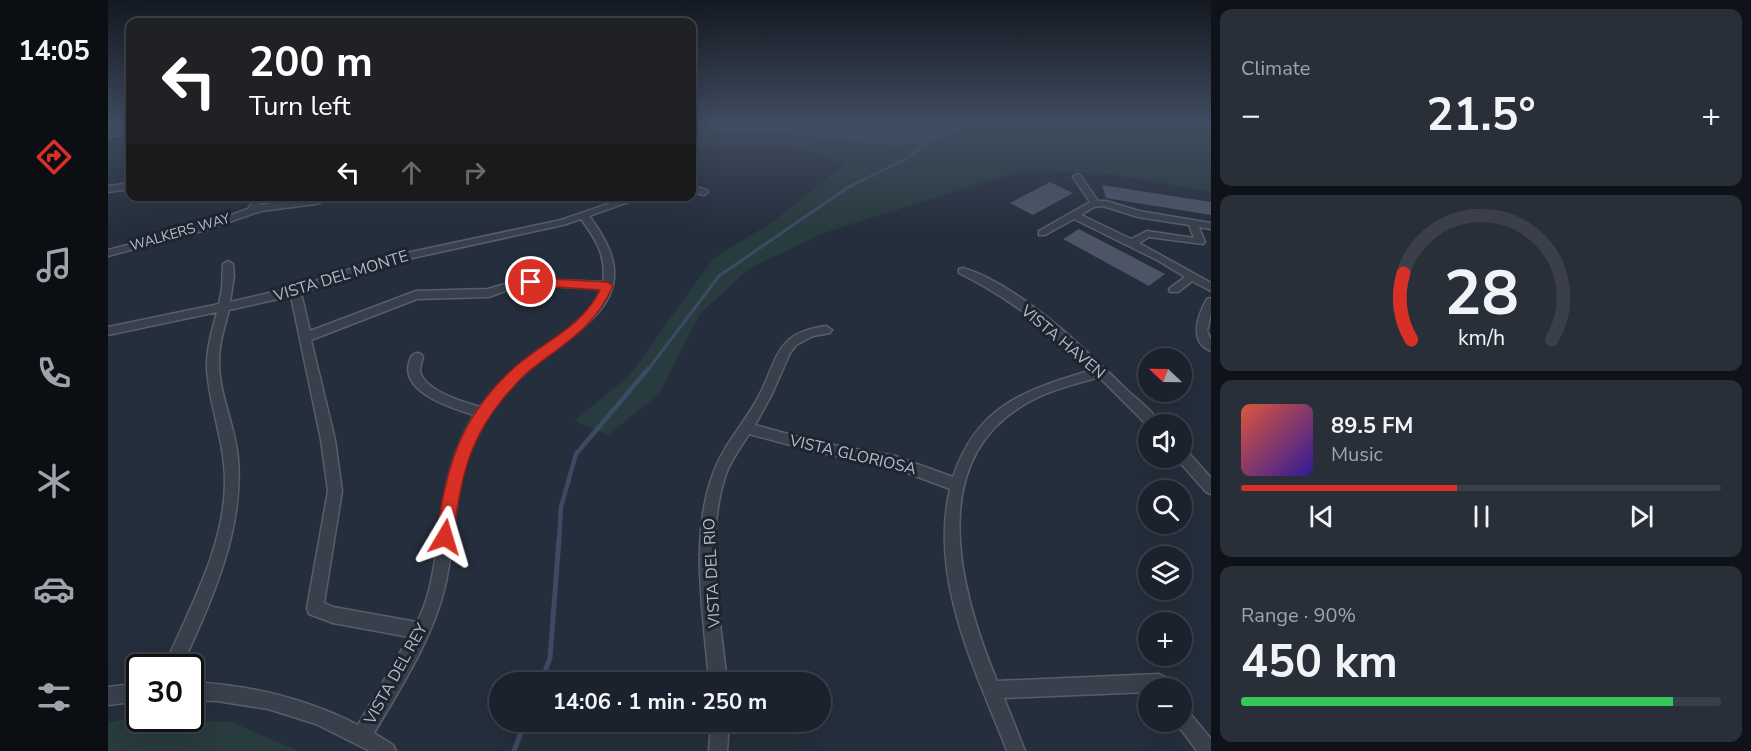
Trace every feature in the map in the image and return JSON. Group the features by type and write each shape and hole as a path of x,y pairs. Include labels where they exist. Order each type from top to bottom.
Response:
{"street":[{"path":"1077,177 1095,203"},
{"path":"108,189 126,187"},
{"path":"696,190 704,192"},
{"name":"WALKERS WAY","path":"252,211 259,201"},
{"name":"WALKERS WAY","path":"108,253 281,201"},
{"name":"VISTA DEL MONTE","path":"108,331 295,291 382,261 584,216 627,201"},
{"path":"1042,233 1095,203 1111,205 1138,214 1211,226"},
{"path":"1074,214 1132,243 1211,288"},
{"name":"VISTA DEL REY","path":"362,735 399,676 432,608 440,573 453,479 468,437 483,412 520,370 582,325 598,306 607,286 610,267 607,250 584,216"},
{"path":"1132,243 1147,234 1200,242 1193,223"},
{"path":"178,654 214,572 229,505 232,460 228,429 213,378 214,345 230,278 228,264"},
{"name":"VISTA HAVEN","path":"963,271 989,284 1021,306 1100,372 1144,414"},
{"path":"1174,290 1193,276"},
{"path":"304,338 416,295 489,293 511,285 531,282 607,286"},
{"path":"295,291 328,440 335,491 315,608 333,615 422,631"},
{"path":"1211,302 1200,330 1202,337 1211,347"},
{"name":"VISTA DEL RIO","path":"717,672 708,530 709,510 720,473 769,388 788,346 797,335 826,330"},
{"path":"417,357 414,371 419,382 432,393 448,402 483,412"},
{"path":"1016,751 973,645 954,578 951,518 957,485 969,453 980,436 1008,408 1054,385 1100,372"},
{"name":"VISTA GLORIOSA","path":"747,428 817,447 895,462 957,485"},
{"path":"1192,466 1211,488"},
{"path":"993,690 1138,684"},
{"path":"204,691 270,700 317,714 362,735 387,751"},
{"path":"108,696 126,694"},
{"path":"1192,730 1209,751"},
{"path":"718,751 719,732"}],"shaded area":[{"path":"831,158 1211,158 1211,192 1103,173 1020,171 824,233 750,268 700,314 659,394 608,435 574,421 629,376 713,259 775,220 845,164"},
{"path":"126,718 126,732 204,732 204,721 231,722 299,751 108,751 108,723"}],"building":[{"path":"1050,182 1073,193 1033,215 1010,203"},
{"path":"1102,185 1211,202 1211,215 1106,198"},
{"path":"1079,229 1165,274 1149,286 1063,239"}],"waterway":[{"path":"647,371 719,276 847,188 907,158"},
{"path":"559,541 561,507 576,454 648,369"},
{"path":"545,672 550,658 559,539"},
{"path":"514,751 521,732"}],"route":[{"path":"445,537 453,479 468,437 483,412 520,370 582,325 598,306 607,286 531,282"}]}
